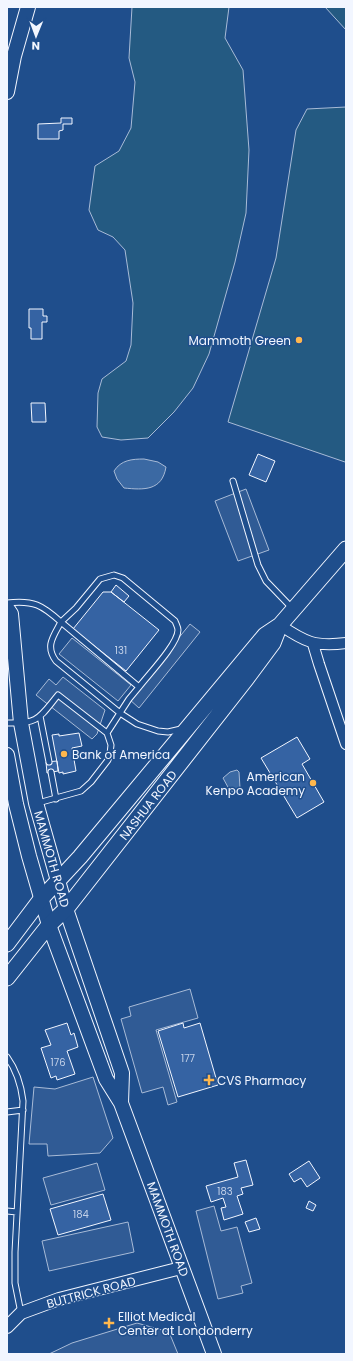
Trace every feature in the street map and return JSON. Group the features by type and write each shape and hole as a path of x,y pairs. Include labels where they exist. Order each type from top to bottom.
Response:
{"main road":[{"path":"7,92 14,56 28,7"},
{"name":"NASHUA ROAD","path":"7,944 41,900 80,857 264,635 280,625 346,549"},
{"name":"MAMMOTH ROAD","path":"7,608 11,614 22,724 36,803 66,909 122,1073 121,1103"},
{"name":"NASHUA ROAD","path":"7,978 49,925 66,909 247,678 273,643 280,625"},
{"name":"MAMMOTH ROAD","path":"7,755 18,811 49,925 106,1079 121,1103 150,1178 181,1268 214,1354"}],"street":[{"path":"280,625 293,634 313,644 329,645 346,643"},
{"path":"313,644 346,744"},
{"name":"BUTTRICK ROAD","path":"7,1327 21,1313 59,1299 181,1268"}],"lane":[{"path":"233,481 258,565 266,580 276,593 293,610"},
{"path":"107,733 120,713 129,699 170,648 177,635 178,628 175,621 128,582 123,578 114,575 100,579 76,608 61,622 52,640 50,647 51,654 56,661 120,713 137,724 158,731 168,732 186,728"},
{"path":"7,603 23,602 40,606 139,687"},
{"path":"7,723 22,724 34,721 58,695 107,733 110,745 108,760 81,791 36,803"},
{"path":"40,716 49,762"},
{"path":"51,772 56,798"},
{"path":"7,1057 18,1075 22,1088 23,1110 17,1212 15,1283 21,1313"},
{"path":"7,1112 23,1110"},
{"path":"7,1211 17,1212"}],"shaded area":[{"path":"132,7 229,7 225,38 243,70 249,150 246,213 235,262 209,354 193,388 174,412 148,438 121,440 102,437 97,427 98,393 102,379 126,361 131,345 133,303 125,250 113,237 98,230 89,210 95,166 119,151 131,128 135,82 129,58"},
{"path":"325,7 346,7 346,30"},
{"name":"Mammoth Green","path":"346,107 345,462 228,422 276,258 296,130 307,109"},
{"path":"135,459 158,462 166,467 161,481 156,485 145,489 124,488 117,479 114,471 123,462"},
{"path":"246,489 269,550 238,561 215,501"},
{"path":"190,624 200,632 139,708 129,699"},
{"path":"72,638 131,685 118,701 59,654"},
{"path":"63,677 105,710 97,734 92,739 36,695 49,679 56,685"},
{"path":"237,770 239,772 240,788 238,792 234,793 229,789 223,778 230,772"},
{"path":"190,989 198,1018 156,1030 177,1102 168,1105 163,1087 142,1093 121,1019 131,1016 129,1007"},
{"path":"93,1077 113,1138 100,1153 48,1156 47,1144 29,1144 34,1087 55,1089"},
{"path":"97,1163 105,1190 51,1205 43,1178"},
{"path":"214,1206 221,1231 237,1227 252,1283 241,1286 243,1293 218,1299 196,1211"},
{"path":"128,1222 134,1252 49,1271 42,1241"},
{"path":"137,1323 169,1332 178,1354 49,1354 72,1343"}],"building":[{"path":"61,118 72,118 72,124 63,124 63,130 59,131 59,139 38,139 38,124 61,123"},
{"path":"29,309 43,309 43,316 47,316 47,322 42,322 42,339 31,339 31,328 29,328"},
{"path":"31,403 45,403 46,422 32,422"},
{"path":"258,454 275,461 266,482 249,475"},
{"path":"116,585 129,596 124,602 111,592"},
{"path":"103,592 111,592 159,630 126,671 73,629"},
{"name":"Bank of America","path":"79,733 82,746 72,748 76,771 63,774 63,772 59,773 52,735 59,734 59,736"},
{"path":"297,737 310,759 302,764 324,802 297,818 261,758"},
{"path":"57,761 58,771 47,773 46,762"},
{"path":"67,1023 71,1035 74,1033 78,1047 67,1051 75,1074 57,1080 56,1076 51,1078 41,1048 51,1045 45,1030"},
{"name":"CVS Pharmacy","path":"183,1023 184,1028 200,1023 218,1085 178,1097 158,1031"},
{"path":"246,1160 253,1185 241,1188 243,1194 237,1196 243,1214 224,1220 221,1208 226,1207 223,1198 211,1202 206,1186 238,1177 234,1163"},
{"path":"309,1161 320,1178 307,1187 301,1178 294,1182 289,1174"},
{"path":"103,1194 111,1220 58,1235 50,1209"},
{"path":"309,1201 316,1205 313,1211 306,1208"},
{"path":"256,1218 260,1229 249,1232 245,1222"}],"place":[{"name":"Mammoth Green","path":"299,340"},
{"name":"Bank of America","path":"64,754"},
{"name":"American Kenpo Academy","path":"313,783"},
{"name":"CVS Pharmacy","path":"209,1080"},
{"name":"Elliot Medical Center at Londonderry","path":"109,1323"}]}
